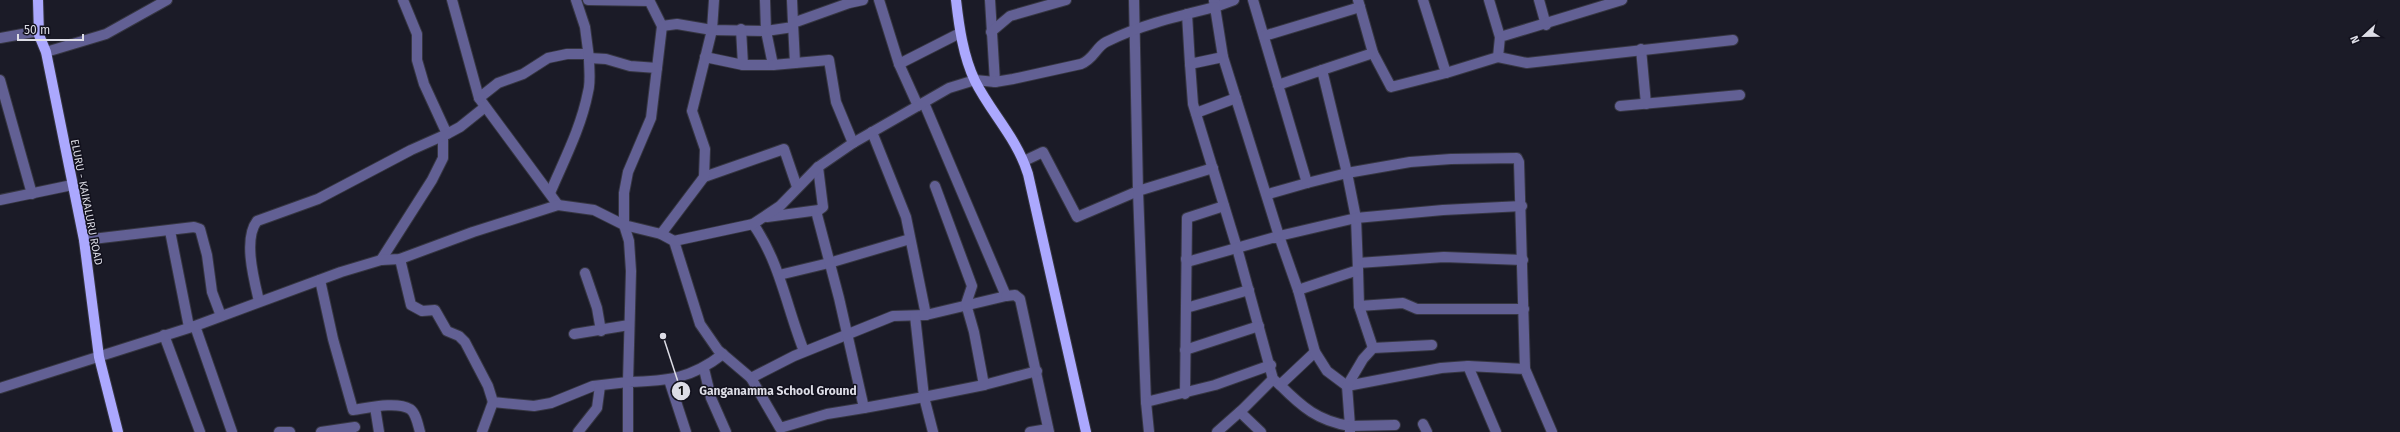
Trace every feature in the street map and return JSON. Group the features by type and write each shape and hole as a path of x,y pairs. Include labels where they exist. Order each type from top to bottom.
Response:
{"main road":[{"name":"ELURU - KAIKALURU ROAD","path":"38,0 39,31 46,52 84,240 99,357 118,432"},
{"path":"956,0 960,33 975,80 1024,161 1086,432"}],"street":[{"path":"46,52 106,34 167,0"},
{"path":"381,260 432,180 443,158 445,135 424,84 418,60 417,34 403,0"},
{"path":"452,0 479,98 558,205"},
{"path":"550,193 562,163 572,146 589,91 589,56 585,27 576,0"},
{"path":"588,0 649,0 662,26 651,118 628,172 624,193 624,225 629,241 631,270 628,432"},
{"path":"704,177 705,149 692,111 712,30 714,0"},
{"path":"765,0 766,31 773,65"},
{"path":"792,0 794,63"},
{"path":"662,26 677,24 712,30 741,29 766,31 793,25 849,1 863,0"},
{"path":"879,0 899,64 921,105 1006,296"},
{"path":"990,0 995,82"},
{"path":"991,32 1010,16 1066,0"},
{"path":"1134,0 1138,191 1146,402 1149,432"},
{"path":"674,242 753,224 767,216 818,167 853,143 949,88 975,80 995,82 1081,64 1088,61 1104,43 1135,30 1187,14 1214,3 1234,0"},
{"path":"1253,0 1307,183"},
{"path":"1423,0 1446,73"},
{"path":"1489,0 1500,37 1498,57"},
{"path":"1539,0 1546,25"},
{"path":"1500,37 1546,25 1622,0"},
{"path":"1214,3 1223,57 1298,290 1315,352 1327,370 1347,386"},
{"path":"1264,36 1359,4 1373,53 1391,87 1446,73 1498,57 1527,63 1640,49 1733,40"},
{"path":"1187,14 1193,104 1276,382 1297,402 1313,414 1330,423 1350,429 1395,425"},
{"path":"741,29 743,65"},
{"path":"0,38 39,31"},
{"path":"899,64 960,33"},
{"path":"1640,49 1646,104"},
{"path":"1278,85 1373,53"},
{"path":"479,98 498,83 523,74 548,58 568,54 606,59 630,66 656,68"},
{"path":"705,57 743,65 773,65 829,60 836,102 853,143"},
{"path":"1190,64 1223,57"},
{"path":"1322,70 1347,173 1356,218 1359,306 1362,320 1373,348"},
{"path":"0,80 32,194"},
{"path":"1620,106 1740,95"},
{"path":"1196,113 1236,98"},
{"path":"259,301 252,273 251,237 251,228 257,221 318,199 411,150 460,127 485,107"},
{"path":"872,132 898,194 910,239 926,315"},
{"path":"661,234 704,177 784,149 798,187"},
{"path":"1024,161 1043,152 1078,217 1138,191 1213,168"},
{"path":"1268,194 1347,173 1410,162 1452,159 1517,158 1519,162 1522,206 1525,369 1552,432"},
{"path":"767,216 816,211 823,207 818,167"},
{"path":"0,200 72,185"},
{"path":"935,186 972,286 966,304 974,332 984,385"},
{"path":"0,388 192,326 320,280 381,260 400,259 473,232 558,205 594,210 624,225 661,234 674,242 700,324 723,354 751,378 781,430 827,414 984,385 1036,371"},
{"path":"1185,394 1186,259 1188,218 1224,206"},
{"path":"1186,259 1187,262 1280,236 1356,218 1444,210 1522,206"},
{"path":"816,211 847,333 864,408"},
{"path":"753,224 763,238 779,275 804,352"},
{"path":"84,240 194,228 200,230 203,234 212,292 221,316"},
{"path":"170,231 192,326 232,432"},
{"path":"779,275 829,263 910,239"},
{"path":"1298,290 1358,266 1444,257 1523,260"},
{"path":"400,259 411,305 422,311 435,310 447,331 459,336 465,342 488,386 494,402 482,432"},
{"path":"585,273 597,308 601,331"},
{"path":"320,280 333,339 353,410 357,430 321,432"},
{"path":"1186,308 1249,290"},
{"path":"751,378 847,333 892,316 926,315 966,304 1015,295 1020,299 1048,430 1030,432"},
{"path":"1359,306 1403,303 1418,310 1524,309"},
{"path":"915,316 924,397 933,432"},
{"path":"574,334 601,331 629,325"},
{"path":"1185,350 1260,326"},
{"path":"164,335 200,432"},
{"path":"1350,429 1347,386 1363,359 1373,348 1432,345"},
{"path":"1217,432 1276,382 1315,352"},
{"path":"494,402 534,406 551,403 600,386 628,382 668,380 704,369 723,354"},
{"path":"1146,402 1185,394 1270,365"},
{"path":"1347,386 1420,370 1468,366 1525,369"},
{"path":"1468,366 1496,432"},
{"path":"704,369 711,398 726,432"},
{"path":"668,380 686,432"},
{"path":"578,432 598,408 600,386"},
{"path":"353,410 399,406 410,409 414,413 420,432"},
{"path":"375,407 379,432"},
{"path":"1240,412 1261,432"},
{"path":"279,432 290,432"}],"place":[{"name":"Ganganamma School Ground","path":"663,336"}]}
